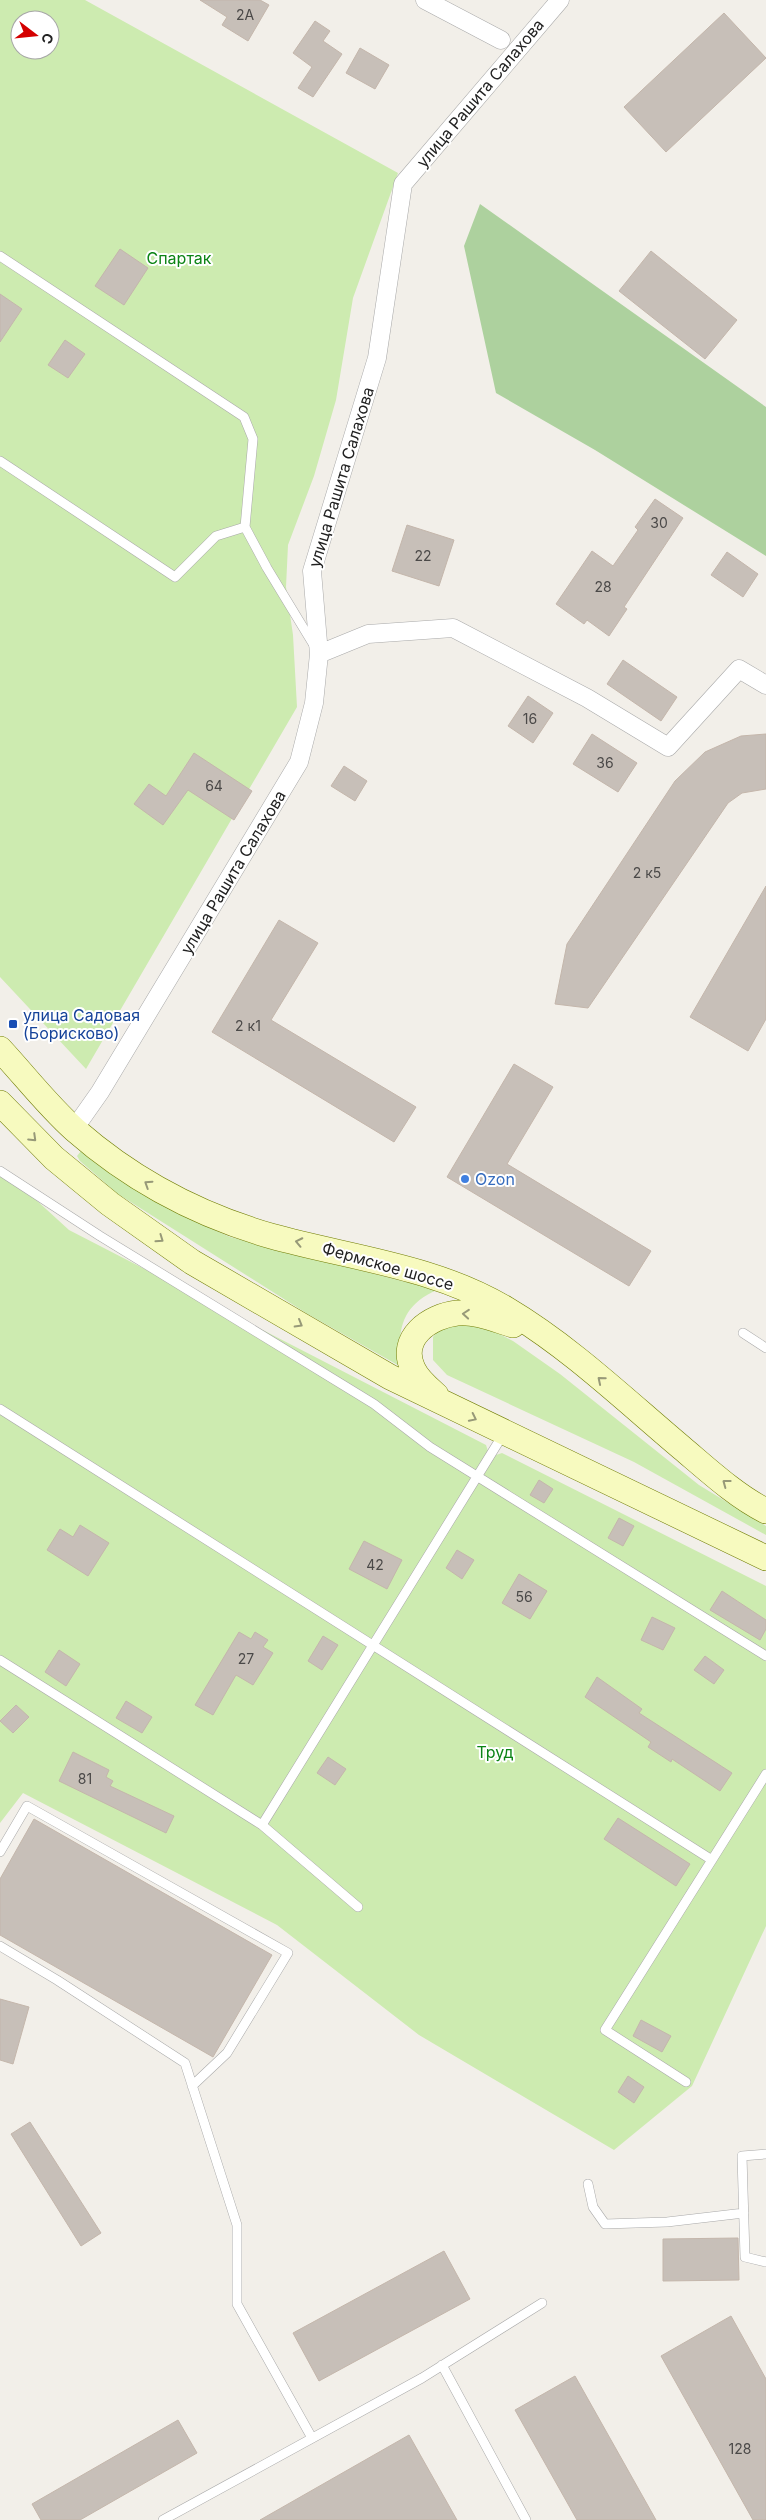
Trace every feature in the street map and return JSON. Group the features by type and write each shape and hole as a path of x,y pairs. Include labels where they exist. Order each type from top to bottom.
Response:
{"main road":[{"name":"Фермское шоссе","path":"0,1049 74,1129 154,1188 191,1207 232,1224 273,1236 404,1267 464,1288 504,1307 547,1334 703,1466 766,1512"},
{"path":"0,1103 54,1158 110,1204 192,1262 390,1377 766,1558"},
{"path":"54,1158 74,1129"},
{"path":"446,1404 422,1382 412,1368 410,1353 414,1339 422,1325 437,1317 458,1313 480,1315 547,1334"}],"street":[{"path":"425,0 501,40"},
{"name":"улица Рашита Салахова","path":"74,1129 105,1084 299,762 314,703 319,654 312,571 377,358 403,184 560,0"},
{"path":"319,654 368,634 453,628 587,698 668,748 739,669 766,685"}],"lane":[{"path":"0,256 244,417 253,439 245,527 267,568 319,654"},
{"path":"0,461 175,577 216,536 245,527"},
{"path":"0,1171 108,1241 374,1404 430,1447 766,1656"},
{"path":"743,1333 766,1348"},
{"path":"0,1409 712,1860"},
{"path":"262,1825 504,1433"},
{"path":"0,1660 262,1825 358,1907"},
{"path":"686,2082 605,2030 766,1774"},
{"path":"0,1852 27,1806 288,1953 227,2053 192,2086"},
{"path":"0,1946 57,1980 186,2063 237,2225 237,2304 312,2438"},
{"path":"766,2154 742,2156 746,2257 766,2262"},
{"path":"588,2184 593,2207 605,2224 667,2222 744,2213"},
{"path":"165,2519 442,2365 542,2303"},
{"path":"442,2365 526,2520"}],"green space":[{"name":"Спартак","path":"0,0 85,0 398,173 353,298 336,400 314,476 288,545 286,587 293,635 297,707 86,1069 0,977"},
{"path":"480,204 766,407 766,556 595,450 496,393 464,246"},
{"path":"81,1151 171,1210 230,1237 437,1290 415,1304 408,1312 401,1332 400,1343 403,1368 306,1313 118,1194 80,1161 77,1156"},
{"name":"Труд","path":"0,1167 69,1230 486,1445 490,1457 502,1453 766,1586 766,1926 692,2086 614,2150 419,2035 277,1925 23,1793 0,1823"},
{"path":"444,1324 480,1324 513,1341 560,1374 699,1485 766,1526 766,1535 634,1462 447,1375 433,1360 433,1337"}],"building":[{"path":"200,0 260,0 269,5 248,41 222,25 227,17"},
{"path":"724,13 766,58 666,152 624,107"},
{"path":"315,21 330,31 323,41 342,54 313,97 298,88 312,67 293,53"},
{"path":"360,48 389,65 375,89 346,73"},
{"path":"120,249 148,268 124,305 95,286"},
{"path":"651,251 737,320 705,359 619,291"},
{"path":"0,294 22,309 0,342"},
{"path":"65,340 85,354 68,378 48,365"},
{"path":"655,499 683,518 624,607 627,609 609,636 587,620 584,624 556,604 592,551 613,566 638,530 635,527"},
{"path":"407,525 454,540 439,586 392,571"},
{"path":"727,552 758,574 743,597 711,575"},
{"path":"623,660 677,697 661,721 607,684"},
{"path":"528,696 553,713 533,743 508,726"},
{"path":"592,734 637,763 618,792 573,764"},
{"path":"766,734 766,789 742,793 728,803 588,1008 555,1004 567,944 675,781 705,752 741,736"},
{"path":"194,753 252,791 234,820 188,790 163,825 134,804 149,784 166,796"},
{"path":"344,766 367,781 355,801 331,786"},
{"path":"766,886 766,1019 748,1051 690,1017"},
{"path":"279,920 318,943 271,1020 416,1107 394,1142 212,1032"},
{"path":"514,1064 553,1087 507,1164 651,1251 629,1286 447,1177"},
{"path":"539,1480 553,1489 544,1503 530,1495"},
{"path":"619,1518 634,1526 623,1546 608,1538"},
{"path":"80,1525 109,1543 88,1576 47,1550 60,1529 73,1537"},
{"path":"364,1541 402,1560 387,1589 349,1569"},
{"path":"457,1550 474,1560 462,1579 446,1568"},
{"path":"519,1574 547,1591 530,1619 502,1603"},
{"path":"722,1591 766,1620 766,1629 760,1640 710,1610"},
{"path":"652,1617 675,1628 663,1650 641,1640"},
{"path":"239,1632 251,1639 255,1632 268,1640 263,1647 273,1653 253,1685 236,1675 213,1715 195,1705"},
{"path":"323,1636 338,1645 322,1670 308,1661"},
{"path":"59,1650 80,1664 66,1686 45,1672"},
{"path":"705,1656 724,1670 714,1684 694,1670"},
{"path":"597,1677 642,1709 639,1713 732,1773 720,1791 672,1759 671,1762 648,1747 651,1742 585,1697"},
{"path":"126,1701 152,1717 142,1733 116,1718"},
{"path":"16,1705 29,1717 13,1733 0,1721"},
{"path":"73,1752 109,1770 106,1777 113,1781 110,1786 174,1816 166,1833 59,1781"},
{"path":"328,1757 346,1769 335,1785 317,1773"},
{"path":"618,1818 690,1864 676,1886 604,1839"},
{"path":"34,1819 272,1955 213,2057 0,1935 0,1879"},
{"path":"0,1999 29,2007 13,2064 0,2060"},
{"path":"641,2020 671,2036 662,2052 633,2036"},
{"path":"628,2076 644,2087 634,2103 618,2092"},
{"path":"30,2122 101,2233 81,2246 11,2134"},
{"path":"738,2238 739,2280 663,2281 663,2239"},
{"path":"444,2251 470,2299 319,2381 293,2333"},
{"path":"731,2316 766,2379 766,2520 753,2520 661,2356"},
{"path":"575,2376 656,2520 577,2520 515,2410"},
{"path":"178,2420 197,2453 80,2520 41,2520 32,2504"},
{"path":"409,2435 457,2520 260,2520"}],"place":[{"name":"улица Садовая (Борисково)","path":"13,1024"},
{"name":"Ozon","path":"465,1179"}]}
